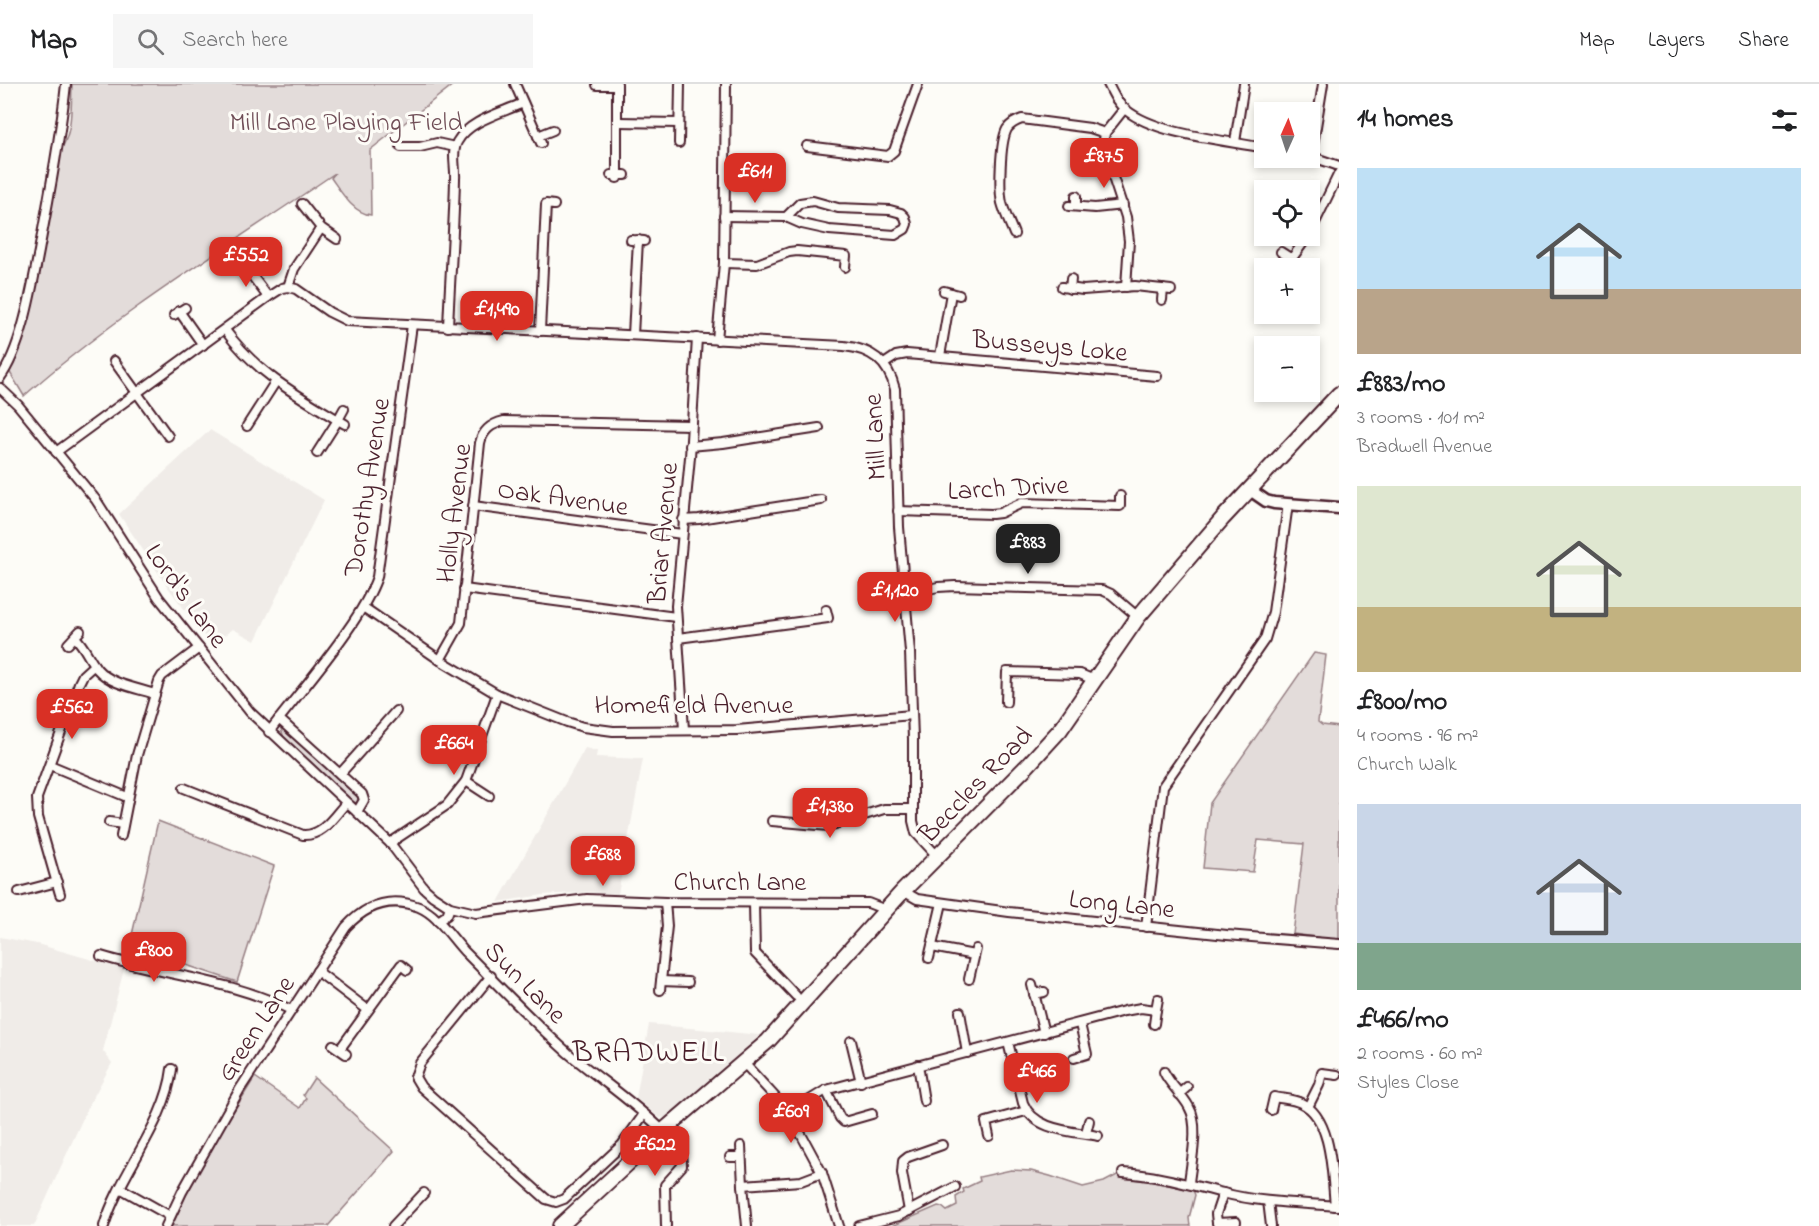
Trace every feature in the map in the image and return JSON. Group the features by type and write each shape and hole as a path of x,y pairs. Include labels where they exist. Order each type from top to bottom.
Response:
{"highway":[{"name":"Beccles Road","path":"560,1226 664,1130 768,1041 903,891 1028,765 1060,730 1138,617 1250,490 1339,394"}],"street":[{"path":"0,378 9,363 28,308 60,140 66,84"},
{"path":"515,84 540,140 553,130"},
{"path":"597,85 617,84 618,176"},
{"path":"679,143 680,84"},
{"path":"717,340 724,263 726,84"},
{"path":"807,146 888,156 894,151 918,84"},
{"path":"1108,84 1116,100 1124,109 1155,125 1254,146"},
{"path":"1235,142 1244,84"},
{"path":"1320,102 1323,84"},
{"path":"448,327 455,147 461,136 478,123 523,103"},
{"path":"1124,109 1105,133 1103,147 1123,206 1129,241 1126,287"},
{"path":"1014,234 1000,193 1003,139 1010,126 1015,121 1023,119 1090,128 1105,133"},
{"path":"618,122 679,123"},
{"path":"401,147 420,147 437,143 455,147"},
{"path":"1320,159 1339,166"},
{"path":"1320,212 1339,173"},
{"path":"1076,196 1072,206 1095,208 1123,206"},
{"path":"724,216 786,217 802,224 829,230 895,235 905,229 907,224 901,213 890,210 837,208 813,201 800,203 786,217"},
{"path":"302,204 321,228 337,239"},
{"path":"540,331 546,204"},
{"path":"56,452 268,297 288,287 294,269 321,228"},
{"path":"633,336 638,240"},
{"path":"724,263 757,264 796,251 846,256 845,267"},
{"path":"1281,252 1290,258"},
{"path":"244,265 268,297"},
{"path":"1071,279 1066,288 1083,290 1126,287 1167,290 1162,300"},
{"name":"Mill Lane","path":"288,287 296,289 329,312 347,321 857,347 876,356 890,372 895,389 898,511 910,652 913,809 916,832 938,857"},
{"name":"Busseys Loke","path":"940,357 951,293"},
{"path":"179,311 203,345"},
{"name":"Dorothy Avenue","path":"269,732 330,655 363,607 377,577 412,325"},
{"path":"225,330 244,355 276,381 342,422"},
{"name":"Briar Avenue","path":"684,730 676,617 697,338"},
{"name":"Busseys Loke","path":"884,364 904,354 1157,376"},
{"path":"114,361 168,436"},
{"path":"247,426 276,381"},
{"name":"Lord's Lane","path":"0,388 18,405 96,500 159,598 239,699 269,732 390,843 424,888 450,907"},
{"path":"317,452 342,422 344,409"},
{"name":"Holly Avenue","path":"440,660 461,623 481,438 486,429 504,421 691,425"},
{"path":"690,446 819,428"},
{"path":"1250,490 1266,501 1339,508"},
{"name":"Larch Drive","path":"898,511 992,514 1000,513 1022,503 1120,510 1120,496"},
{"path":"683,519 699,519 821,501"},
{"path":"1146,927 1163,786 1265,639 1273,612 1288,504"},
{"name":"Oak Avenue","path":"473,506 682,534"},
{"path":"905,594 955,586 1101,590 1111,594 1138,617"},
{"path":"464,589 676,617"},
{"name":"Homefield Avenue","path":"363,607 440,660 497,694 584,727 613,731 738,730 912,715"},
{"path":"678,638 828,618"},
{"path":"68,644 77,634 94,665 104,675 154,694"},
{"path":"121,836 127,797 154,694 162,676 199,648"},
{"path":"60,894 36,806 78,683 94,665"},
{"path":"1005,702 1007,672 1080,674 1094,680"},
{"path":"390,843 447,805 466,780 497,694"},
{"path":"340,774 396,711"},
{"path":"279,719 362,794 364,800 357,812"},
{"path":"50,765 127,797"},
{"path":"466,780 489,796"},
{"path":"184,788 308,835 321,830 346,803"},
{"path":"772,821 830,826 884,809 913,809"},
{"path":"109,822 123,824"},
{"path":"19,892 57,882"},
{"name":"Long Lane","path":"903,891 917,899 942,903 1146,927 1339,944"},
{"name":"Church Lane","path":"450,907 476,913 587,899 665,902 868,903 886,910"},
{"name":"Green Lane","path":"166,1226 182,1191 240,1089 346,927 355,916 380,904 394,902 417,907"},
{"path":"665,902 667,926 661,985 688,982"},
{"path":"754,903 755,953 796,996"},
{"path":"929,958 942,903"},
{"name":"Sun Lane","path":"417,907 431,913 567,1052 664,1130 680,1148 682,1166 668,1180 664,1189 666,1226"},
{"path":"438,921 447,915 450,907"},
{"path":"932,947 975,952 969,979"},
{"path":"101,956 224,986 278,1004 291,1011"},
{"path":"339,1049 401,965"},
{"path":"317,971 368,1010"},
{"path":"491,976 420,1063 416,1077 421,1087 546,1199 556,1202 564,1199 622,1144 644,1114"},
{"path":"1032,985 1044,1033"},
{"path":"1034,994 1044,992"},
{"path":"1155,1024 1158,999"},
{"path":"789,1116 826,1090 1124,1011 1141,1008 1156,1010"},
{"path":"960,1012 967,1053"},
{"path":"1074,1058 1087,1054 1080,1024"},
{"path":"851,1041 861,1082"},
{"path":"1008,1042 1026,1111 1044,1125 1098,1136"},
{"path":"743,1062 789,1116 822,1173 839,1226"},
{"path":"1308,1107 1319,1085 1324,1064"},
{"path":"918,1065 924,1101"},
{"path":"104,1226 120,1188 164,1102 170,1086 172,1069"},
{"path":"1164,1072 1168,1081 1190,1107 1194,1119 1189,1183"},
{"path":"1322,1073 1337,1075"},
{"path":"1179,1094 1187,1087"},
{"path":"826,1090 844,1122 872,1114"},
{"path":"1123,1173 1189,1183 1223,1193 1268,1201 1337,1206 1324,1129 1308,1107 1293,1101 1263,1095"},
{"path":"1271,1110 1274,1097"},
{"path":"989,1136 986,1122 1026,1111"},
{"path":"1086,1133 1089,1121"},
{"path":"909,1211 902,1173 903,1161 908,1157 942,1145"},
{"path":"741,1146 747,1226"},
{"path":"730,1157 741,1157"},
{"path":"1135,1174 1136,1163"},
{"path":"743,1185 801,1181 822,1173"},
{"path":"859,1226 885,1221 955,1187"},
{"path":"120,1188 170,1216"},
{"path":"393,1226 424,1193"},
{"path":"1223,1193 1216,1214 1217,1223 1236,1222"},
{"path":"1268,1201 1271,1226"}],"shaded area":[{"path":"210,430 324,500 255,641 233,629 211,645 167,586 119,514"},
{"path":"585,748 597,751 596,757 643,759 618,894 589,892 543,895 498,902"},
{"path":"0,937 37,944 124,969 103,1051 112,1063 88,1107 34,1226 0,1226"},
{"path":"649,1024 760,1035 668,1117 660,1118 636,1098"}],"green space":[{"name":"Mill Lane Playing Field","path":"72,84 454,84 370,150 371,215 359,210 348,201 331,178 335,173 136,308 60,365 24,396 9,371 16,352 61,149 68,134"},
{"path":"1314,653 1326,655 1318,722 1322,725 1339,727 1339,940 1293,934 1304,844 1258,840 1253,872 1203,868 1210,803"},
{"path":"280,726 356,795 357,803 353,802 284,738"},
{"path":"158,821 274,866 237,982 159,956 132,935"},
{"path":"255,1077 300,1108 306,1098 303,1095 314,1078 394,1151 328,1226 172,1226 200,1165"},
{"path":"1011,1170 1031,1171 1083,1187 1104,1182 1119,1174 1120,1178 1193,1190 1195,1195 1189,1218 1190,1226 892,1226 938,1206 947,1211 957,1206 956,1197 964,1192 963,1189 980,1181 979,1177"}],"district":[{"name":"BRADWELL","path":"649,1051"}]}
